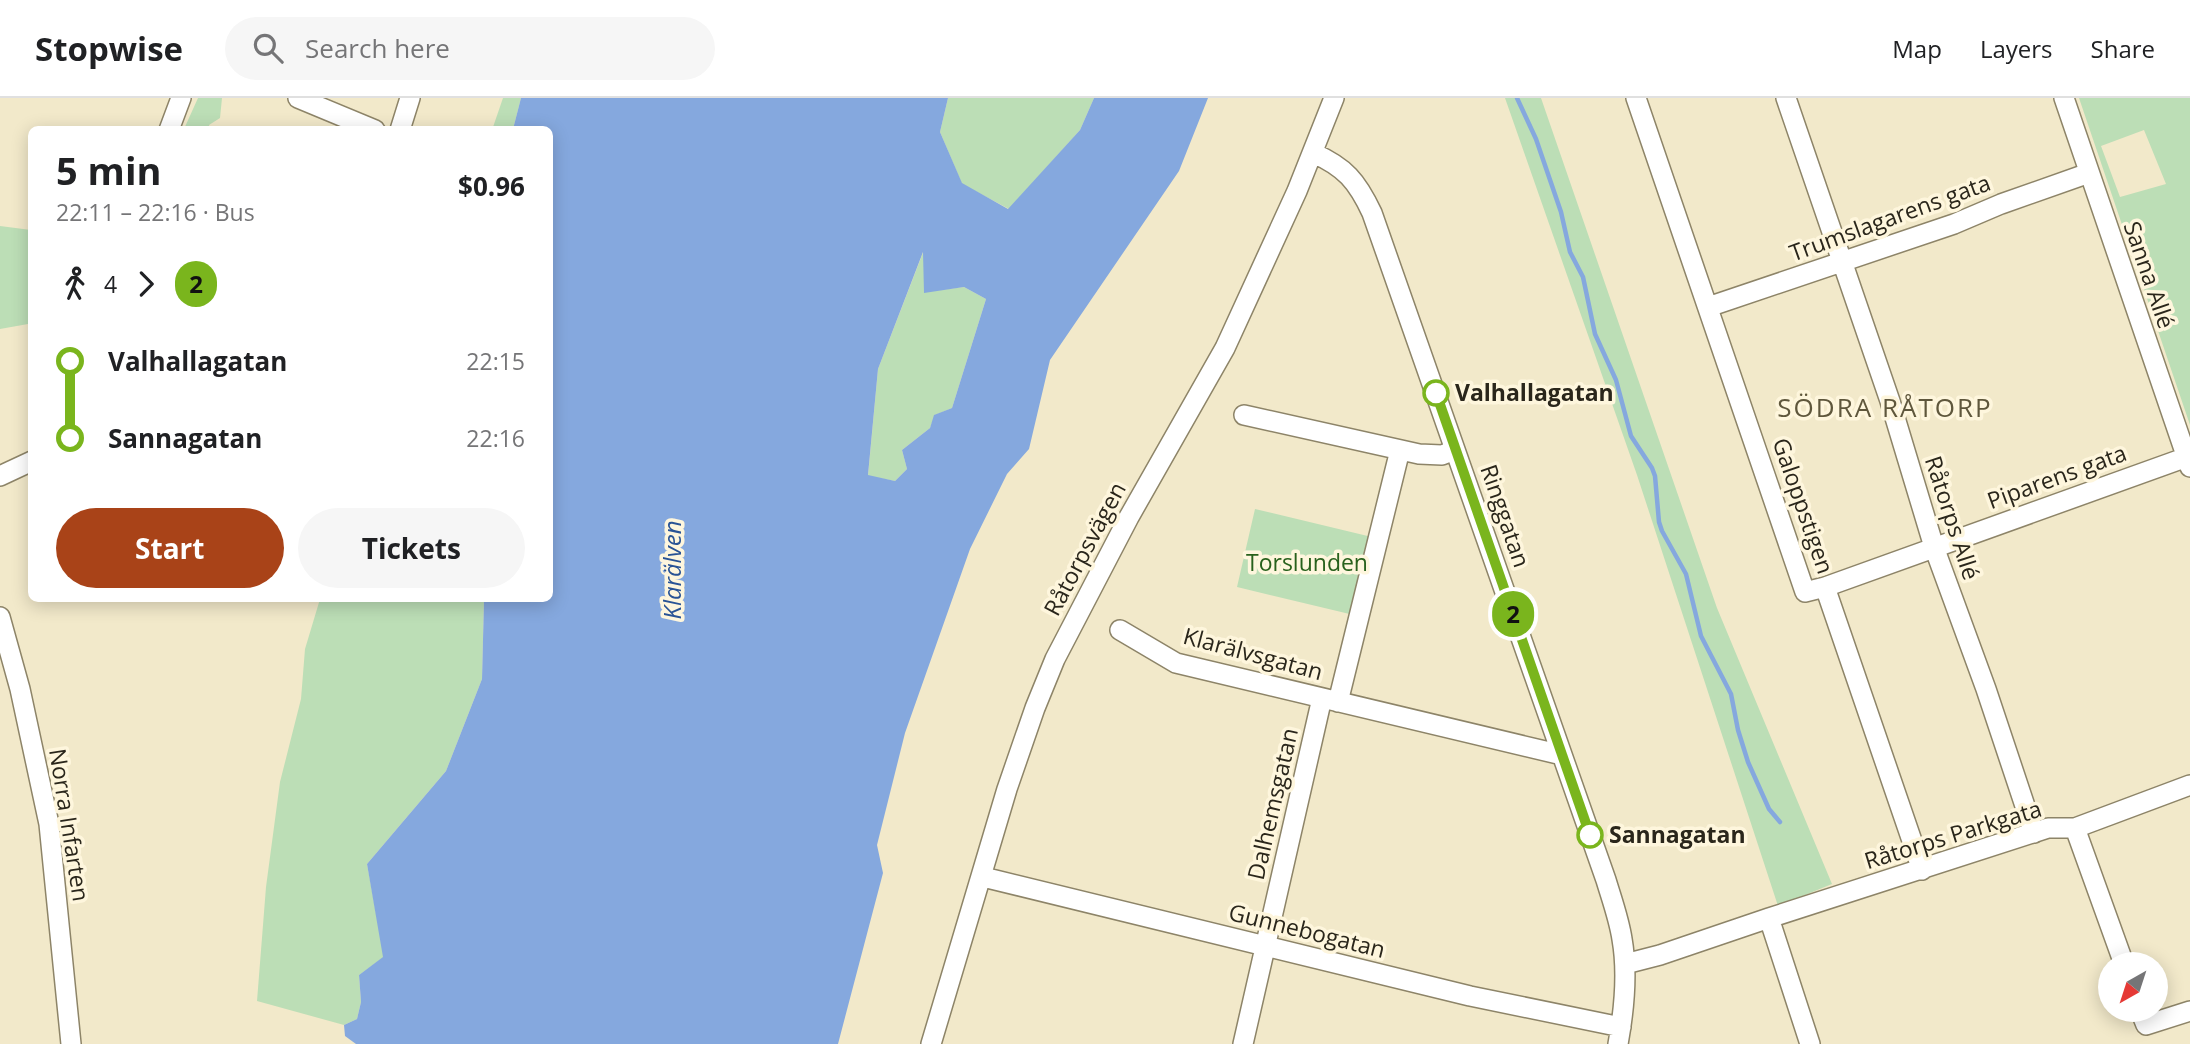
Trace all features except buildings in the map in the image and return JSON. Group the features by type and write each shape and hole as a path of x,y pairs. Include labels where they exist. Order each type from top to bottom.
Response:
{"street":[{"path":"170,126 181,98"},
{"path":"298,98 364,126"},
{"path":"401,126 410,98"},
{"name":"Råtorpsvägen","path":"931,1044 983,877 1007,789 1055,659 1129,517 1225,348 1334,98"},
{"name":"Galoppstigen","path":"1636,98 1805,592 1825,587 1922,870"},
{"name":"Råtorps Allé","path":"1786,98 1892,406 1934,547 1986,689 2034,833"},
{"name":"Sanna Allé","path":"2064,98 2188,462"},
{"name":"Ringgatan","path":"1312,153 1344,170 1353,179 1368,204 1606,880 1622,940 1625,964 1620,1036"},
{"name":"Trumslagarens gata","path":"1708,307 1954,224 2089,173"},
{"path":"1244,415 1400,450 1432,455 1455,450"},
{"name":"Klarälvsgatan","path":"1330,700 1369,578 1400,450"},
{"name":"Piparens gata","path":"1825,587 1934,547 2188,462"},
{"path":"0,476 28,463"},
{"name":"Norra Infarten","path":"0,617 20,689 49,824 71,1044"},
{"name":"Klarälvsgatan","path":"1120,631 1176,663 1562,755"},
{"name":"Dalhemsgatan","path":"1243,1044 1265,947 1330,700"},
{"name":"Råtorps Parkgata","path":"1769,918 2048,828 2075,828 2190,785"},
{"path":"2075,828 2120,952"},
{"name":"Gunnebogatan","path":"983,877 1470,996 1620,1036"},
{"path":"1625,964 1769,918 1810,1044"},
{"path":"2168,1018 2190,1011"}],"green space":[{"path":"198,98 222,98 220,118 209,126 185,126"},
{"path":"503,98 521,98 514,126 493,126"},
{"path":"948,98 1094,98 1080,130 1009,209 962,184 940,132"},
{"path":"1505,98 1541,98 1717,608 1832,884 1778,906 1637,475"},
{"path":"2079,98 2190,98 2190,425","holes":["2144,130 2166,184 2120,197 2101,146"]},
{"path":"0,226 28,230 28,324 0,329"},
{"path":"924,250 924,292 964,287 986,299 952,408 935,415 930,428 902,450 907,469 895,481 868,476 878,369"},
{"name":"Torslunden","path":"1255,509 1376,538 1358,616 1237,587"},
{"path":"319,602 484,602 482,679 446,771 367,864 384,957 359,975 361,1002 357,1019 344,1025 257,1001 266,887 280,782 301,699 305,649"}],"water":[{"name":"Klarälven","path":"521,98 948,98 940,132 962,183 1008,209 1080,130 1094,98 1208,98 1179,171 1050,360 1029,449 1007,474 970,549 905,733 877,845 883,873 838,1044 356,1044 345,1036 344,1025 357,1019 361,1002 359,975 383,957 367,864 446,771 482,679 484,602 553,602 553,126 514,126","holes":["923,252 924,293 964,287 986,299 952,408 934,415 930,428 902,450 907,469 895,481 868,475 878,369"]}],"waterway":[{"path":"1517,98 1536,139 1561,212 1570,252 1583,277 1595,334 1616,380 1631,436 1655,476 1662,531 1686,574 1701,636 1731,694 1748,762 1769,809 1780,822"}],"bus line":[{"name":"2","path":"1436,393 1590,835"}],"place":[{"name":"Valhallagatan","path":"1436,393"},
{"name":"Sannagatan","path":"1590,835"}],"district":[{"name":"SÖDRA RÅTORP","path":"1885,408"}]}
